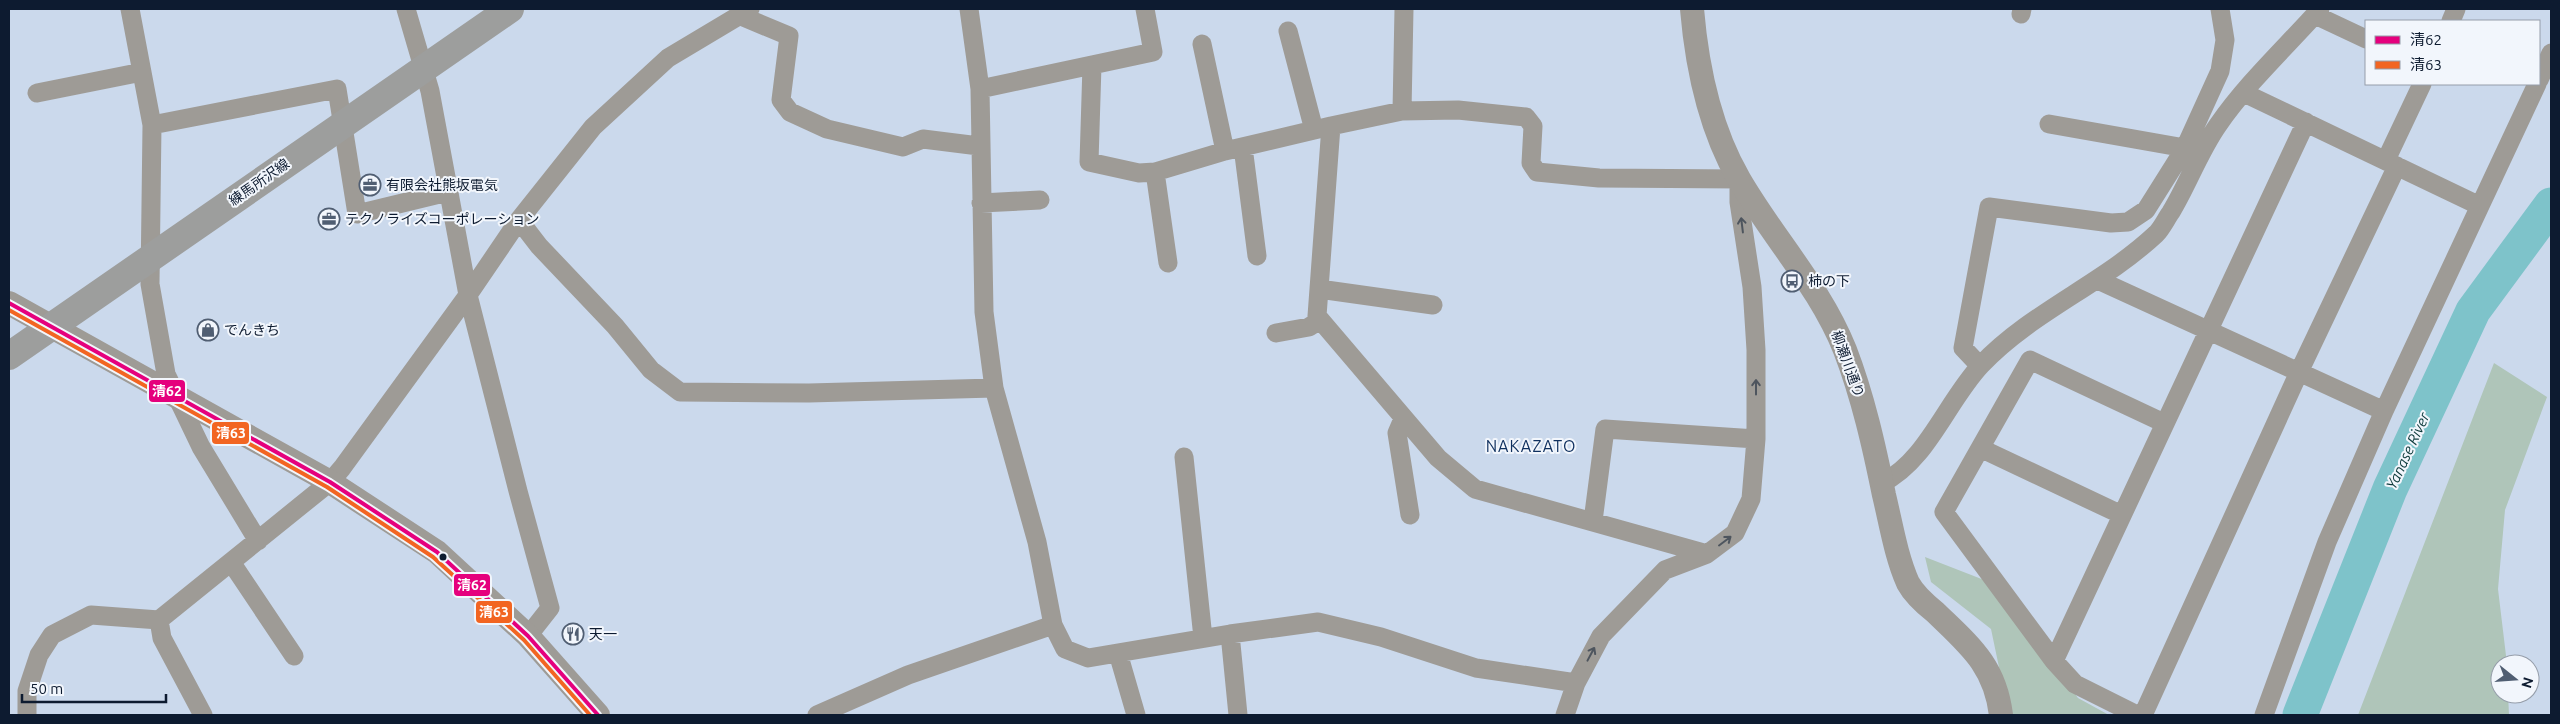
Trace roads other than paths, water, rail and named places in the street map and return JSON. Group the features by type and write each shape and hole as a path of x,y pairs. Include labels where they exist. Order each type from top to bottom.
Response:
{"main road":[{"name":"練馬所沢線","path":"9,356 510,9"}],"street":[{"path":"130,9 152,125 150,284 164,364 177,397 201,447 258,541"},
{"path":"406,9 424,68 468,295 515,482 550,608 528,636"},
{"path":"969,9 980,89 979,146 984,312 994,388 1037,542 1053,625 1065,649 1088,658 1203,638 1318,622 1381,637 1476,668 1576,683"},
{"path":"980,89 1153,52 1145,9"},
{"path":"1402,111 1404,9"},
{"name":"柳瀬川通り","path":"1692,9 1701,78 1711,116 1739,179 1828,311 1859,390 1902,568 1909,585 1920,599 1982,659 1995,686 2001,715"},
{"path":"1980,366 1963,348 1988,207 2111,223 2128,222 2146,210 2185,148 2220,71 2226,40 2220,9"},
{"path":"27,715 27,691 39,655 52,636 91,615 159,620 330,482 468,295 519,220 593,127 668,58 746,12 789,36 781,100 790,112 827,129 903,147 923,139 979,146"},
{"path":"1882,483 1894,478 1911,462 1980,366 2021,330 2098,280 2158,233 2181,196 2217,126 2244,93 2318,12 2365,38"},
{"path":"1288,31 1322,128 1317,316 1320,320 1438,458 1476,489 1707,554"},
{"path":"1202,44 1225,151"},
{"path":"2540,78 2551,53"},
{"path":"1092,65 1089,162 1139,173 1155,172 1225,151 1402,111 1458,110 1526,117 1533,126 1531,163 1537,172 1598,178 1739,179 1739,202 1752,287 1756,350 1754,481 1745,515 1734,533 1707,554 1666,570 1601,636 1576,683 1565,715"},
{"path":"37,92 142,72"},
{"path":"2143,715 2299,372 2391,163 2422,85"},
{"path":"2264,715 2327,542 2384,411 2537,85"},
{"path":"152,125 337,89 357,214 448,192"},
{"path":"2244,93 2480,206"},
{"path":"2054,661 2207,330 2306,122"},
{"path":"2050,124 2185,148"},
{"path":"1243,147 1257,256"},
{"path":"1155,172 1168,263"},
{"path":"981,203 1040,200"},
{"path":"519,220 540,246 615,326 651,370 680,392 810,393 994,388"},
{"path":"2098,280 2384,411"},
{"path":"1319,289 1433,305"},
{"path":"9,303 330,482 436,552 528,636 598,715"},
{"path":"1276,333 1309,327 1320,320"},
{"path":"2137,715 2074,684 2054,661 1944,512 2030,360 2164,423"},
{"path":"1404,419 1397,433 1410,515"},
{"path":"1593,521 1606,429 1756,439"},
{"path":"1980,448 2122,515"},
{"path":"1184,457 1203,638"},
{"path":"231,562 294,656"},
{"path":"159,620 162,638 203,715"},
{"path":"817,715 908,675 1053,625"},
{"path":"1230,634 1238,715"},
{"path":"1118,653 1136,715"}],"waterway":[{"name":"Yanase River","path":"2300,715 2390,489 2473,311 2551,205"}],"place":[{"name":"有限会社熊坂電気","path":"370,185"},
{"name":"テクノライズコーポレーション","path":"329,219"},
{"name":"柿の下","path":"1792,281"},
{"name":"でんきち","path":"208,330"},
{"name":"天一","path":"573,634"}],"district":[{"name":"NAKAZATO","path":"1531,446"}]}
